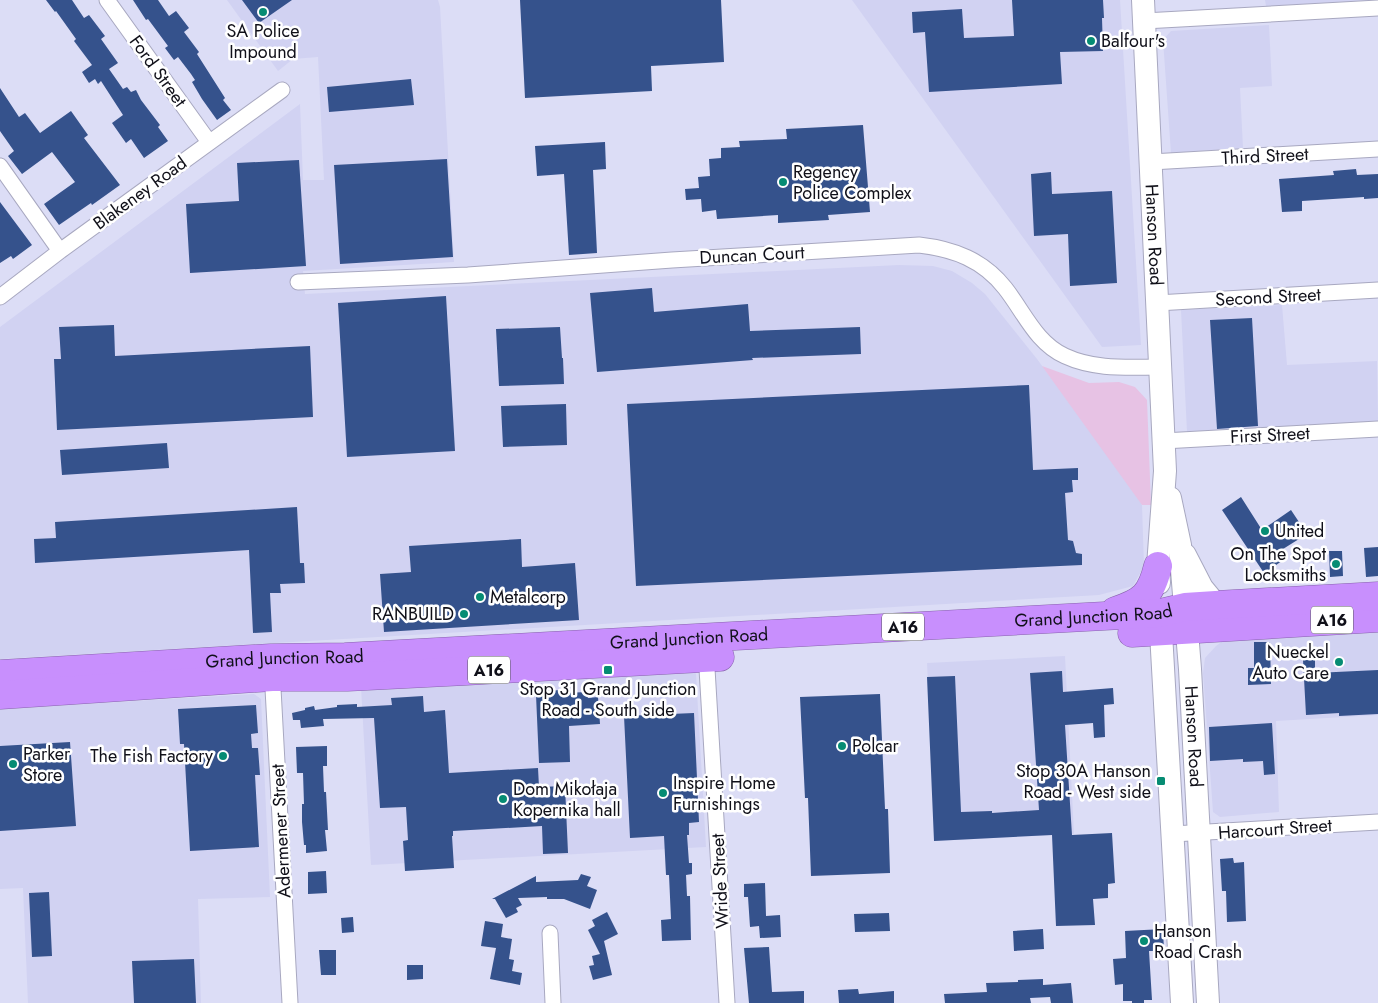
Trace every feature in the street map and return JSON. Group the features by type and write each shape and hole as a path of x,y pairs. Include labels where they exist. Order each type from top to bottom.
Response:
{"highway":[{"path":"1102,616 1132,606 1147,594 1158,566"},
{"name":"Grand Junction Road","path":"706,648 1127,633 1216,605 1378,596"},
{"name":"Grand Junction Road","path":"0,674 271,668 347,677 446,672 706,648 1102,616 1173,620 1378,618"},
{"name":"Grand Junction Road","path":"0,695 271,668"}],"main road":[{"name":"Hanson Road","path":"1144,11 1164,471 1158,566 1173,620 1199,834 1208,1003"},
{"name":"Hanson Road","path":"1164,471 1180,545 1173,620 1164,684 1182,1003"},
{"path":"1180,545 1202,588 1216,605"},
{"path":"1127,633 1141,638 1157,653 1164,684"}],"street":[{"name":"Ford Street","path":"106,0 209,142"},
{"path":"1144,11 1378,8"},
{"name":"Blakeney Road","path":"0,297 60,251 282,90"},
{"name":"Third Street","path":"1151,162 1378,149"},
{"path":"0,166 60,251"},
{"name":"Duncan Court","path":"298,282 468,275 682,259 919,245 933,246 966,256 996,277 1041,339 1064,356 1087,364 1112,367 1160,367"},
{"name":"Second Street","path":"1157,303 1378,290"},
{"name":"First Street","path":"1163,441 1378,429"},
{"name":"Wride Street","path":"706,648 727,1003"},
{"name":"Adermener Street","path":"271,668 290,1003"},
{"name":"Harcourt Street","path":"1173,834 1199,834 1378,822"},
{"path":"550,933 553,1003"}],"shaded area":[{"path":"227,0 438,0 440,7 454,262 303,271 305,294 899,265 933,266 952,271 972,283 985,294 1037,359 1131,486 1142,505 1144,566 1133,586 1099,595 0,659 0,327 300,104 303,180 324,180 318,57 293,59 278,71"},
{"path":"852,0 1120,0 1141,345 1102,347"},
{"path":"1265,0 1371,0 1266,6"},
{"path":"1269,25 1272,86 1240,88 1243,148 1171,153 1163,40 1171,31"},
{"path":"1282,305 1287,365 1377,361 1378,421 1187,432 1181,310"},
{"path":"1042,366 1089,383 1119,382 1135,387 1147,400 1151,505 1142,505"},
{"path":"1378,630 1378,715 1276,721 1279,812 1220,817 1213,812 1203,673 1205,658 1224,640"},
{"path":"1065,656 1074,834 936,841 927,663"},
{"path":"690,667 696,674 706,847 371,865 361,687"},
{"path":"254,694 261,699 270,897 198,899 201,1003 28,1003 23,888 0,889 0,709"}],"building":[{"path":"46,0 72,0 84,18 89,15 105,36 101,39 118,63 109,69 123,89 127,87 131,92 136,90 141,100 160,125 158,127 168,141 144,158 131,139 126,143 112,123 123,115 101,81 98,84 95,79 89,83 82,72 92,65 74,41 76,39"},
{"path":"133,0 158,0 169,16 176,11 189,28 184,32 199,52 197,54 225,98 223,100 231,110 217,120 192,82 195,80 191,74 178,57 174,60 165,48 168,46 148,19 146,20"},
{"name":"SA Police Impound","path":"242,0 292,0 259,23"},
{"path":"520,0 721,0 724,62 651,66 652,91 525,98"},
{"path":"1012,0 1103,0 1103,51 1060,52 1062,84 929,92 925,32 913,33 912,12 962,9 964,38 1014,36"},
{"path":"411,79 414,105 329,112 327,87"},
{"path":"0,88 19,117 25,113 40,133 71,111 88,135 84,138 120,185 59,225 44,204 75,182 52,152 22,174 8,156 14,151 0,131"},
{"name":"Regency Police Complex","path":"863,125 870,212 828,215 829,220 778,223 778,215 717,219 716,210 702,212 701,199 686,200 685,189 699,188 698,177 710,176 709,159 721,158 721,148 740,147 739,141 787,139 786,129"},
{"path":"605,142 606,169 593,170 597,253 569,255 564,174 537,176 535,146"},
{"path":"447,159 453,257 340,264 334,165"},
{"path":"299,160 306,266 190,273 186,204 239,201 237,163"},
{"path":"1356,169 1357,175 1378,174 1378,198 1364,199 1364,197 1302,201 1302,211 1282,212 1279,179 1334,175 1333,171"},
{"path":"1051,172 1052,194 1112,191 1117,283 1070,286 1068,234 1034,236 1031,174"},
{"path":"0,202 32,245 13,259 11,256 0,263"},
{"path":"652,288 654,312 748,304 750,331 860,327 861,354 752,358 753,360 597,372 590,293"},
{"path":"446,296 455,451 347,457 338,303"},
{"path":"1252,318 1258,426 1217,429 1210,320"},
{"path":"114,325 115,356 310,346 313,417 57,430 54,359 61,359 59,327"},
{"path":"560,327 564,384 499,386 496,329"},
{"path":"1029,385 1033,470 1078,468 1078,480 1072,480 1073,492 1065,493 1068,540 1073,541 1076,553 1082,554 1082,565 636,586 627,404"},
{"path":"566,404 567,445 503,447 501,406"},
{"path":"167,443 169,468 62,475 60,450"},
{"path":"1241,497 1262,530 1291,510 1307,534 1283,549 1288,557 1264,573 1222,510"},
{"path":"297,507 300,563 304,563 305,583 280,584 281,593 270,593 272,632 253,633 249,550 35,563 34,539 56,538 55,522"},
{"name":"Metalcorp","path":"521,539 522,567 575,563 579,620 384,632 380,574 411,572 409,546"},
{"path":"1378,547 1378,576 1366,577 1364,548"},
{"name":"On The Spot Locksmiths","path":"1329,551 1342,551 1343,576 1330,577"},
{"path":"1254,642 1270,642 1271,684 1248,685 1248,668 1254,668"},
{"path":"1315,659 1315,673 1378,670 1378,714 1339,716 1339,713 1306,715 1303,660"},
{"path":"1062,671 1063,692 1113,688 1114,704 1104,705 1105,737 1094,738 1093,723 1065,725 1072,835 1112,833 1115,883 1108,884 1108,898 1093,899 1095,925 1056,926 1052,835 934,841 927,677 955,676 961,812 992,811 992,813 1039,810 1030,673"},
{"path":"563,690 563,693 588,692 588,698 598,697 600,724 569,726 570,762 539,763 536,695 541,695 541,691"},
{"path":"880,694 885,809 888,809 890,873 811,876 808,798 805,798 800,697"},
{"path":"423,696 424,712 445,710 449,773 538,768 539,787 565,786 568,853 543,854 542,826 453,831 454,868 405,871 403,841 408,840 406,807 380,808 374,718 323,719 324,726 301,728 300,720 293,720 292,713 314,706 315,710 337,707 337,705 357,704 357,707 392,705 391,698"},
{"path":"256,705 258,733 251,734 252,748 258,748 260,775 255,775 259,847 190,851 184,744 180,744 178,709"},
{"name":"Inspire Home Furnishings","path":"694,713 699,822 689,823 689,835 687,835 689,863 692,863 692,874 686,875 687,896 690,896 691,940 662,941 661,920 671,919 669,875 666,875 664,836 630,838 624,716"},
{"path":"1272,723 1275,774 1264,775 1263,761 1243,762 1243,759 1210,761 1209,727"},
{"path":"70,742 76,826 0,831 0,746"},
{"path":"327,746 327,766 323,766 328,830 325,830 327,851 306,853 302,822 302,804 304,804 303,773 297,773 296,747"},
{"path":"1233,858 1234,863 1244,862 1246,921 1227,922 1226,891 1222,891 1220,859"},
{"path":"326,871 327,893 308,894 308,872"},
{"path":"581,874 591,877 587,886 597,890 590,909 564,899 547,899 547,897 518,898 522,905 516,908 518,912 506,918 495,899 492,899 536,876 536,882 578,880"},
{"path":"765,883 766,916 780,915 781,937 760,938 759,926 750,927 748,897 744,897 744,884"},
{"path":"49,892 52,956 32,957 29,893"},
{"path":"607,912 618,934 604,941 612,975 593,980 589,966 594,965 592,956 600,954 588,930 595,926 592,920"},
{"path":"889,913 890,931 855,932 854,914"},
{"path":"353,917 354,932 342,933 341,918"},
{"path":"485,921 503,924 501,937 512,939 509,959 514,960 512,971 522,973 520,985 490,979 496,948 481,946"},
{"path":"1043,929 1044,949 1014,951 1013,931"},
{"path":"1163,929 1164,951 1149,951 1152,1000 1144,1000 1144,1003 1123,1001 1123,984 1115,985 1113,959 1126,958 1125,931"},
{"path":"769,947 772,992 804,991 804,1003 749,1003 744,948"},
{"path":"319,950 336,950 336,975 321,975"},
{"path":"194,959 196,1003 134,1003 132,961"},
{"path":"407,965 423,965 423,979 407,980"},
{"path":"1043,979 1043,985 1071,983 1073,1003 1051,1003 1050,997 1030,998 1031,1003 945,1003 944,994 987,992 986,983"},
{"path":"858,989 859,994 894,991 894,1003 839,1003 838,990"}],"place":[{"name":"SA Police Impound","path":"263,12"},
{"name":"Balfour's","path":"1091,41"},
{"name":"Regency Police Complex","path":"783,182"},
{"name":"United","path":"1265,531"},
{"name":"On The Spot Locksmiths","path":"1336,564"},
{"name":"Metalcorp","path":"480,597"},
{"name":"RANBUILD","path":"464,614"},
{"name":"Nueckel Auto Care","path":"1339,662"},
{"name":"Stop 31 Grand Junction Road - South side","path":"608,670"},
{"name":"Polcar","path":"842,746"},
{"name":"The Fish Factory","path":"223,756"},
{"name":"Parker Store","path":"13,764"},
{"name":"Stop 30A Hanson Road - West side","path":"1161,781"},
{"name":"Inspire Home Furnishings","path":"663,793"},
{"name":"Dom Mikołaja Kopernika hall","path":"503,799"},
{"name":"Hanson Road Crash","path":"1144,941"}]}
